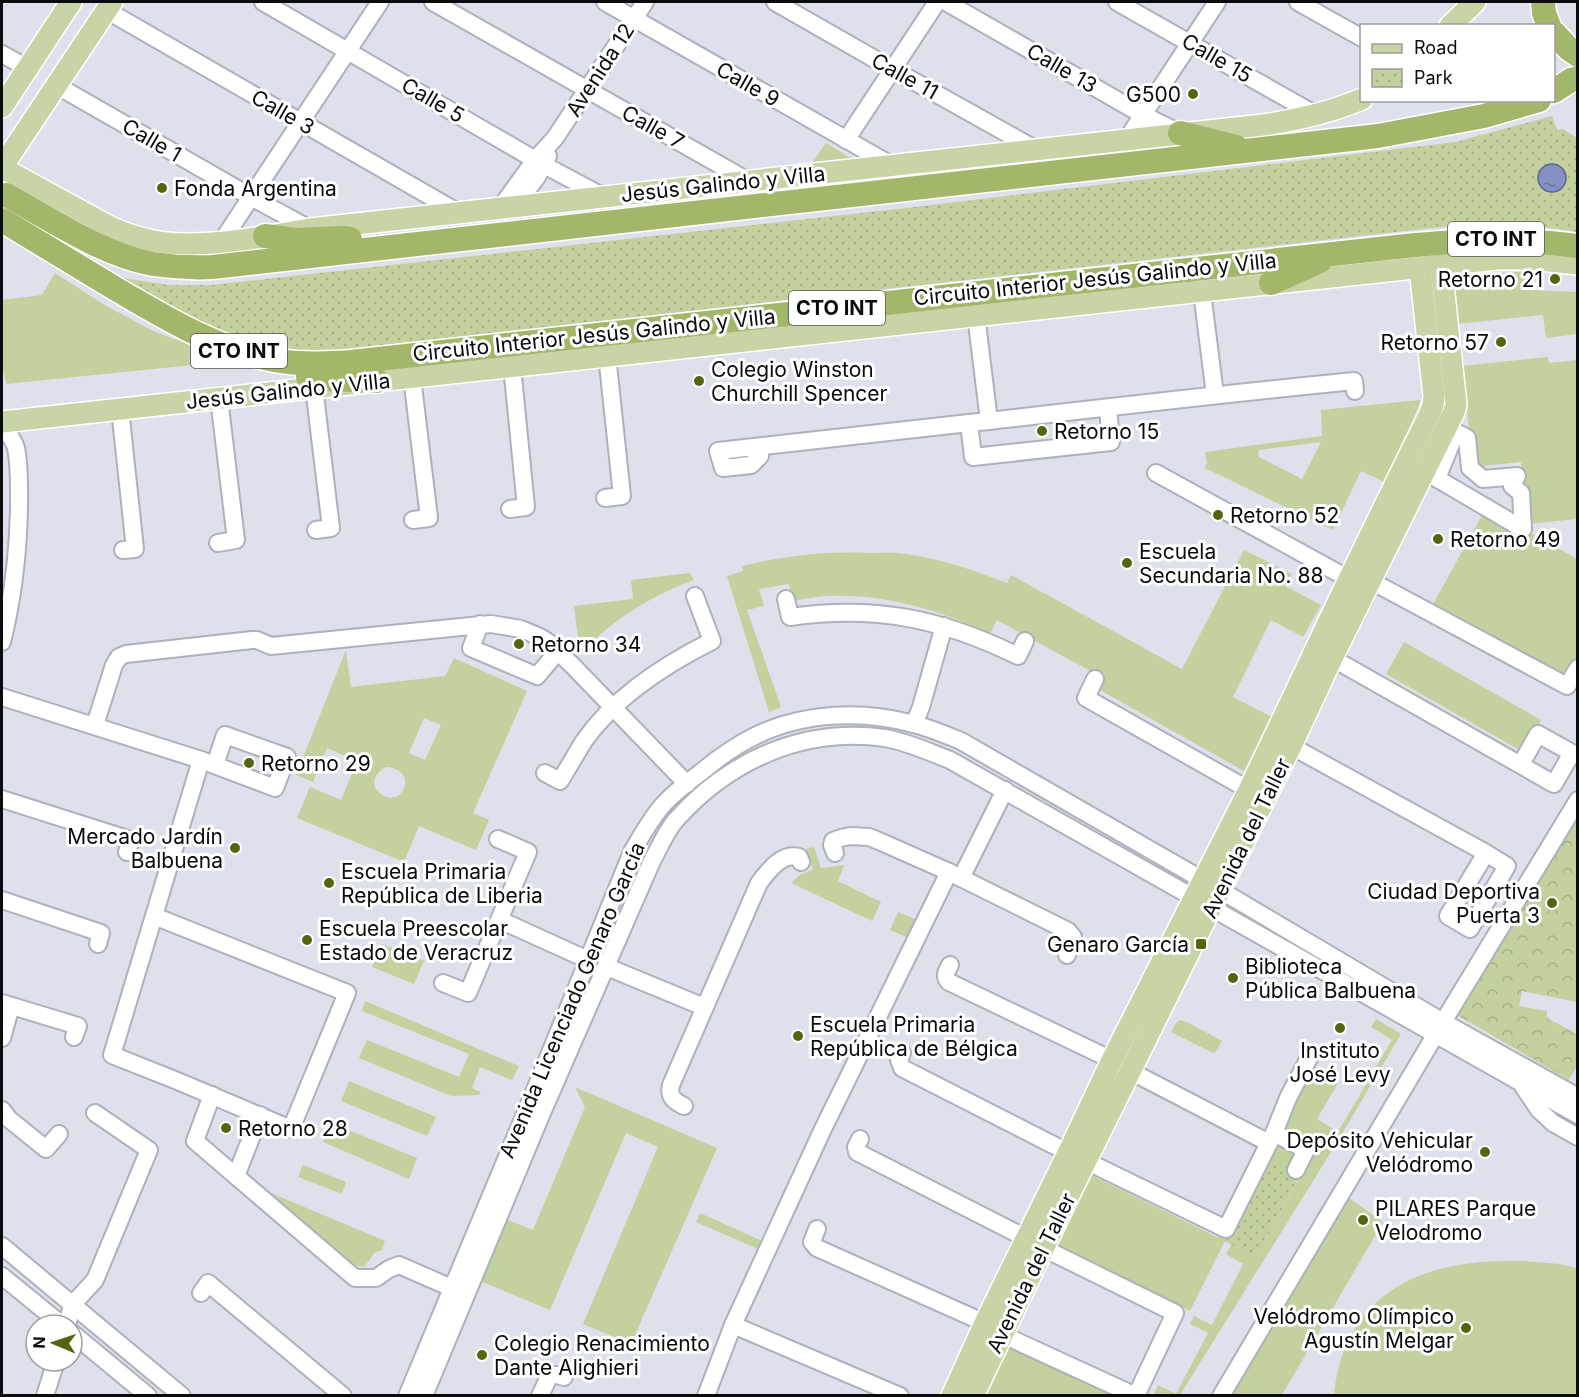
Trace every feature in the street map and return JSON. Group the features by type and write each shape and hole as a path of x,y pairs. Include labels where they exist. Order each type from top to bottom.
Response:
{"highway":[{"path":"1543,2 1548,24"},
{"path":"1555,34 1578,55"},
{"path":"1555,90 1578,78"},
{"path":"1555,100 1578,98"},
{"path":"6,195 99,246 143,261 176,267 223,266 1250,151 1399,132 1484,116 1535,102"},
{"path":"1180,133 1250,151"},
{"name":"Circuito Interior Jesús Galindo y Villa","path":"2,220 177,324 241,352 299,364 351,362 1341,252 1507,239 1578,246"},
{"path":"265,237 296,240 343,237 391,248"},
{"path":"1271,283 1341,252"},
{"path":"241,352 303,376 377,381"}],"main road":[{"path":"2,107 71,2"},
{"path":"1452,24 1475,2"},
{"path":"2,167 109,6"},
{"name":"Jesús Galindo y Villa","path":"2,167 112,228 165,243 185,244 265,237 310,229 1263,125 1340,109 1360,100"},
{"name":"Jesús Galindo y Villa","path":"2,423 1497,259 1578,264"},
{"name":"Avenida del Taller","path":"952,1395 993,1329 1121,1065 1208,894 1291,746 1302,701 1332,658 1406,464 1433,405 1430,267"},
{"name":"Avenida del Taller","path":"1208,894 1249,790 1302,701 1362,583"},
{"name":"Avenida del Taller","path":"973,1395 993,1329"}],"street":[{"name":"Calle 5","path":"263,2 539,163 604,197"},
{"path":"222,241 380,2"},
{"name":"Calle 7","path":"432,2 748,181"},
{"name":"Calle 9","path":"605,2 891,165"},
{"name":"Avenida 12","path":"507,207 537,177 539,163 645,2"},
{"name":"Calle 11","path":"775,2 1035,149"},
{"path":"846,140 937,2"},
{"name":"Calle 13","path":"946,2 1143,115 1180,133"},
{"name":"Calle 15","path":"1117,2 1316,115"},
{"path":"1127,139 1217,2"},
{"path":"1298,2 1360,37"},
{"name":"Calle 3","path":"109,6 301,122 459,213"},
{"path":"2,54 27,68"},
{"name":"Calle 1","path":"56,86 310,229"},
{"path":"1202,292 1215,395"},
{"path":"976,315 989,421"},
{"path":"605,498 622,496 607,356"},
{"path":"510,509 526,507 512,366"},
{"path":"412,377 429,518 413,520"},
{"path":"759,447 1354,381 1355,391"},
{"path":"314,387 331,528 315,530"},
{"path":"218,543 236,540 219,398"},
{"path":"969,423 973,457 1111,442 1108,408"},
{"path":"120,409 135,549 123,550"},
{"path":"2,423 15,446 19,468 19,495 15,568 8,619 2,642"},
{"path":"1456,432 1467,438 1470,468 1483,479 1517,476 1512,486 1521,493 1523,529 1486,508 1436,478 1456,432"},
{"path":"1156,473 1362,583 1567,686 1578,668"},
{"path":"545,772 560,781 585,740 614,708 667,665 712,641 695,596"},
{"path":"786,599 790,617 835,612 907,617 944,626 989,642 1018,656 1025,641"},
{"path":"480,624 471,648 537,676 558,651"},
{"path":"94,726 111,674 119,657 126,654 252,640 272,646 480,624 501,625 529,632 548,642 687,784"},
{"path":"915,724 944,626"},
{"path":"1332,658 1521,764"},
{"path":"1095,679 1086,698 1249,790"},
{"path":"2,697 208,762 154,916 112,1055 291,1129 347,993 154,916"},
{"name":"Avenida Licenciado Genaro García","path":"407,1395 431,1359 560,1029 632,852 645,828 663,804 720,756 758,734 784,724 810,718 842,715 871,716 915,724 961,741 1208,894 1439,1029 1521,1083 1578,1115"},
{"path":"784,724 790,744"},
{"name":"Avenida Licenciado Genaro García","path":"459,1291 576,1037 652,861 674,822 718,781 743,764 790,744 832,737 886,738 909,744 950,760 1208,894"},
{"path":"950,760 961,741"},
{"path":"1291,746 1486,853"},
{"path":"706,1395 733,1325 822,1131 955,875 1005,790"},
{"path":"2,799 131,840 127,852"},
{"path":"1221,1395 1578,800"},
{"path":"835,853 832,845 836,840 850,836 869,837 955,875 1068,930 1073,937 1067,955"},
{"path":"443,983 468,993 528,852 498,839"},
{"path":"632,852 652,861"},
{"path":"684,1106 673,1100 670,1090 759,883 772,867 790,856 799,857 801,862"},
{"path":"2,900 101,933 98,944"},
{"path":"500,920 588,960"},
{"path":"950,964 945,974 949,982 1271,1138 1306,1150 1296,1170"},
{"path":"607,967 704,1007"},
{"path":"2,1038 6,1005 78,1026 74,1037"},
{"path":"560,1029 576,1037"},
{"name":"Avenida Licenciado Genaro García","path":"1439,1029 1578,1097"},
{"path":"902,1053 899,1060 902,1068 1077,1157 1226,1229 1311,1054"},
{"name":"Avenida Licenciado Genaro García","path":"1521,1083 1539,1110 1553,1122 1578,1137"},
{"path":"212,1095 195,1141 356,1278 376,1278 399,1265 459,1291"},
{"path":"2,1110 9,1119 46,1149 59,1134"},
{"path":"70,1313 72,1305 95,1280 149,1150 95,1113"},
{"path":"236,1176 260,1115"},
{"path":"817,1229 812,1242 813,1246 1136,1395 1175,1312 857,1152 856,1147 860,1139"},
{"path":"2,1246 183,1395"},
{"path":"2,1276 47,1313"},
{"path":"201,1293 208,1283 343,1395"},
{"path":"733,1325 900,1395"},
{"path":"84,1343 148,1395"},
{"name":"Avenida Licenciado Genaro García","path":"424,1395 431,1359"},
{"path":"45,1395 52,1373"},
{"path":"540,1395 551,1375 564,1377"}],"green space":[{"path":"1552,116 1557,130 1563,129 1577,138 1577,232 1543,227 1477,223 331,351 284,348 228,335 179,314 116,277 168,285 212,285 915,207 1455,142"},
{"path":"826,143 854,160 812,163"},
{"path":"1528,272 1530,290 1577,292 1577,334 1546,338 1543,315 1457,324 1451,276"},
{"path":"55,273 103,304 153,331 232,361 6,384 2,362 2,300 42,295"},
{"path":"1548,357 1549,363 1577,360 1577,519 1528,524 1521,462 1473,467 1462,366"},
{"path":"1420,400 1384,482 1361,471 1333,530 1205,468 1207,462 1205,452 1322,436 1321,410","holes":["1321,442 1302,479 1259,457 1258,450"]},
{"path":"1486,508 1577,559 1577,659 1566,680 1431,608"},
{"path":"1244,550 1292,574 1285,586 1321,605 1303,637 1271,620 1233,697 1272,717 1244,771 1100,690 1105,679 997,620 990,633 929,610 889,600 824,596 792,601 789,584 759,589 764,606 747,610 781,707 769,712 727,576 743,571 742,566 805,555 901,553 919,556 957,565 1007,583 1011,575 1182,669"},
{"path":"690,573 694,580 647,601 606,630 580,653 574,606 633,599 631,580"},
{"path":"1404,642 1541,720 1523,752 1386,674"},
{"path":"346,650 351,687 445,676 454,658 527,691 473,813 489,820 476,850 419,826 404,862 297,818 310,787 341,800 357,761 327,748 313,782 296,775","holes":["424,718 441,725 425,760 409,753","386,767 398,770 405,779 404,788 399,795 393,798 386,797 375,788 374,781 377,774"]},
{"name":"Ciudad Deportiva Puerta 3","path":"1577,820 1577,1002 1522,991 1519,1006 1547,1011 1549,1019 1577,1034 1577,1066 1569,1080 1457,1015"},
{"path":"814,847 821,868 844,865 838,881 881,902 872,921 791,883 801,874 813,870 806,849"},
{"path":"898,912 919,921 911,939 890,930"},
{"path":"382,944 424,961 414,984 372,967"},
{"path":"365,1001 519,1066 512,1080 480,1067 472,1088 481,1092 479,1095 451,1096 359,1058 367,1040 459,1077 469,1054 362,1011"},
{"path":"1376,1019 1401,1034 1336,1144 1180,1395 1153,1396 1158,1385 1176,1394 1208,1333 1190,1324 1194,1316 1212,1325 1243,1264 1226,1254 1232,1244 1256,1257 1302,1173 1263,1153 1294,1080 1327,1076 1338,1083 1317,1119 1338,1132 1392,1040 1371,1027"},
{"path":"1180,1020 1222,1041 1216,1051 1213,1053 1171,1032"},
{"path":"349,1081 436,1117 427,1136 341,1101"},
{"path":"575,1087 717,1148 631,1344 583,1324 658,1147 626,1133 550,1310 478,1280 503,1218 533,1230 585,1107"},
{"path":"331,1123 417,1158 409,1179 323,1142"},
{"path":"1259,1151 1302,1172 1256,1257 1217,1237"},
{"path":"303,1165 346,1182 342,1194 298,1177"},
{"path":"1079,1169 1225,1241 1190,1311 1044,1239"},
{"path":"271,1193 385,1241 382,1250 375,1252 364,1267 352,1263"},
{"path":"1349,1198 1383,1222 1282,1395 1232,1395"},
{"path":"700,1213 762,1241 758,1249 696,1222"},
{"name":"Velódromo Olímpico Agustín Melgar","path":"1523,1261 1577,1268 1577,1395 1334,1395 1338,1369 1346,1345 1357,1325 1389,1292 1433,1271 1475,1263"},
{"path":"998,1342 1114,1395 974,1396"}],"water":[{"path":"1552,164 1562,168 1566,178 1562,188 1552,192 1542,188 1538,178 1542,168"}],"place":[{"name":"G500","path":"1193,94"},
{"name":"Fonda Argentina","path":"162,188"},
{"name":"Retorno 21","path":"1555,279"},
{"name":"Retorno 57","path":"1501,342"},
{"name":"Colegio Winston Churchill Spencer","path":"699,381"},
{"name":"Retorno 15","path":"1042,431"},
{"name":"Retorno 52","path":"1218,515"},
{"name":"Retorno 49","path":"1438,539"},
{"name":"Escuela Secundaria No. 88","path":"1127,563"},
{"name":"Retorno 34","path":"519,644"},
{"name":"Retorno 29","path":"249,763"},
{"name":"Mercado Jardín Balbuena","path":"235,848"},
{"name":"Escuela Primaria República de Liberia","path":"329,883"},
{"name":"Ciudad Deportiva Puerta 3","path":"1552,903"},
{"name":"Escuela Preescolar Estado de Veracruz","path":"307,940"},
{"name":"Genaro García","path":"1201,944"},
{"name":"Biblioteca Pública Balbuena","path":"1233,978"},
{"name":"Instituto José Levy","path":"1340,1028"},
{"name":"Escuela Primaria República de Bélgica","path":"798,1036"},
{"name":"Retorno 28","path":"226,1128"},
{"name":"Depósito Vehicular Velódromo","path":"1485,1152"},
{"name":"PILARES Parque Velodromo","path":"1363,1220"},
{"name":"Velódromo Olímpico Agustín Melgar","path":"1466,1328"},
{"name":"Colegio Renacimiento Dante Alighieri","path":"482,1355"}]}
